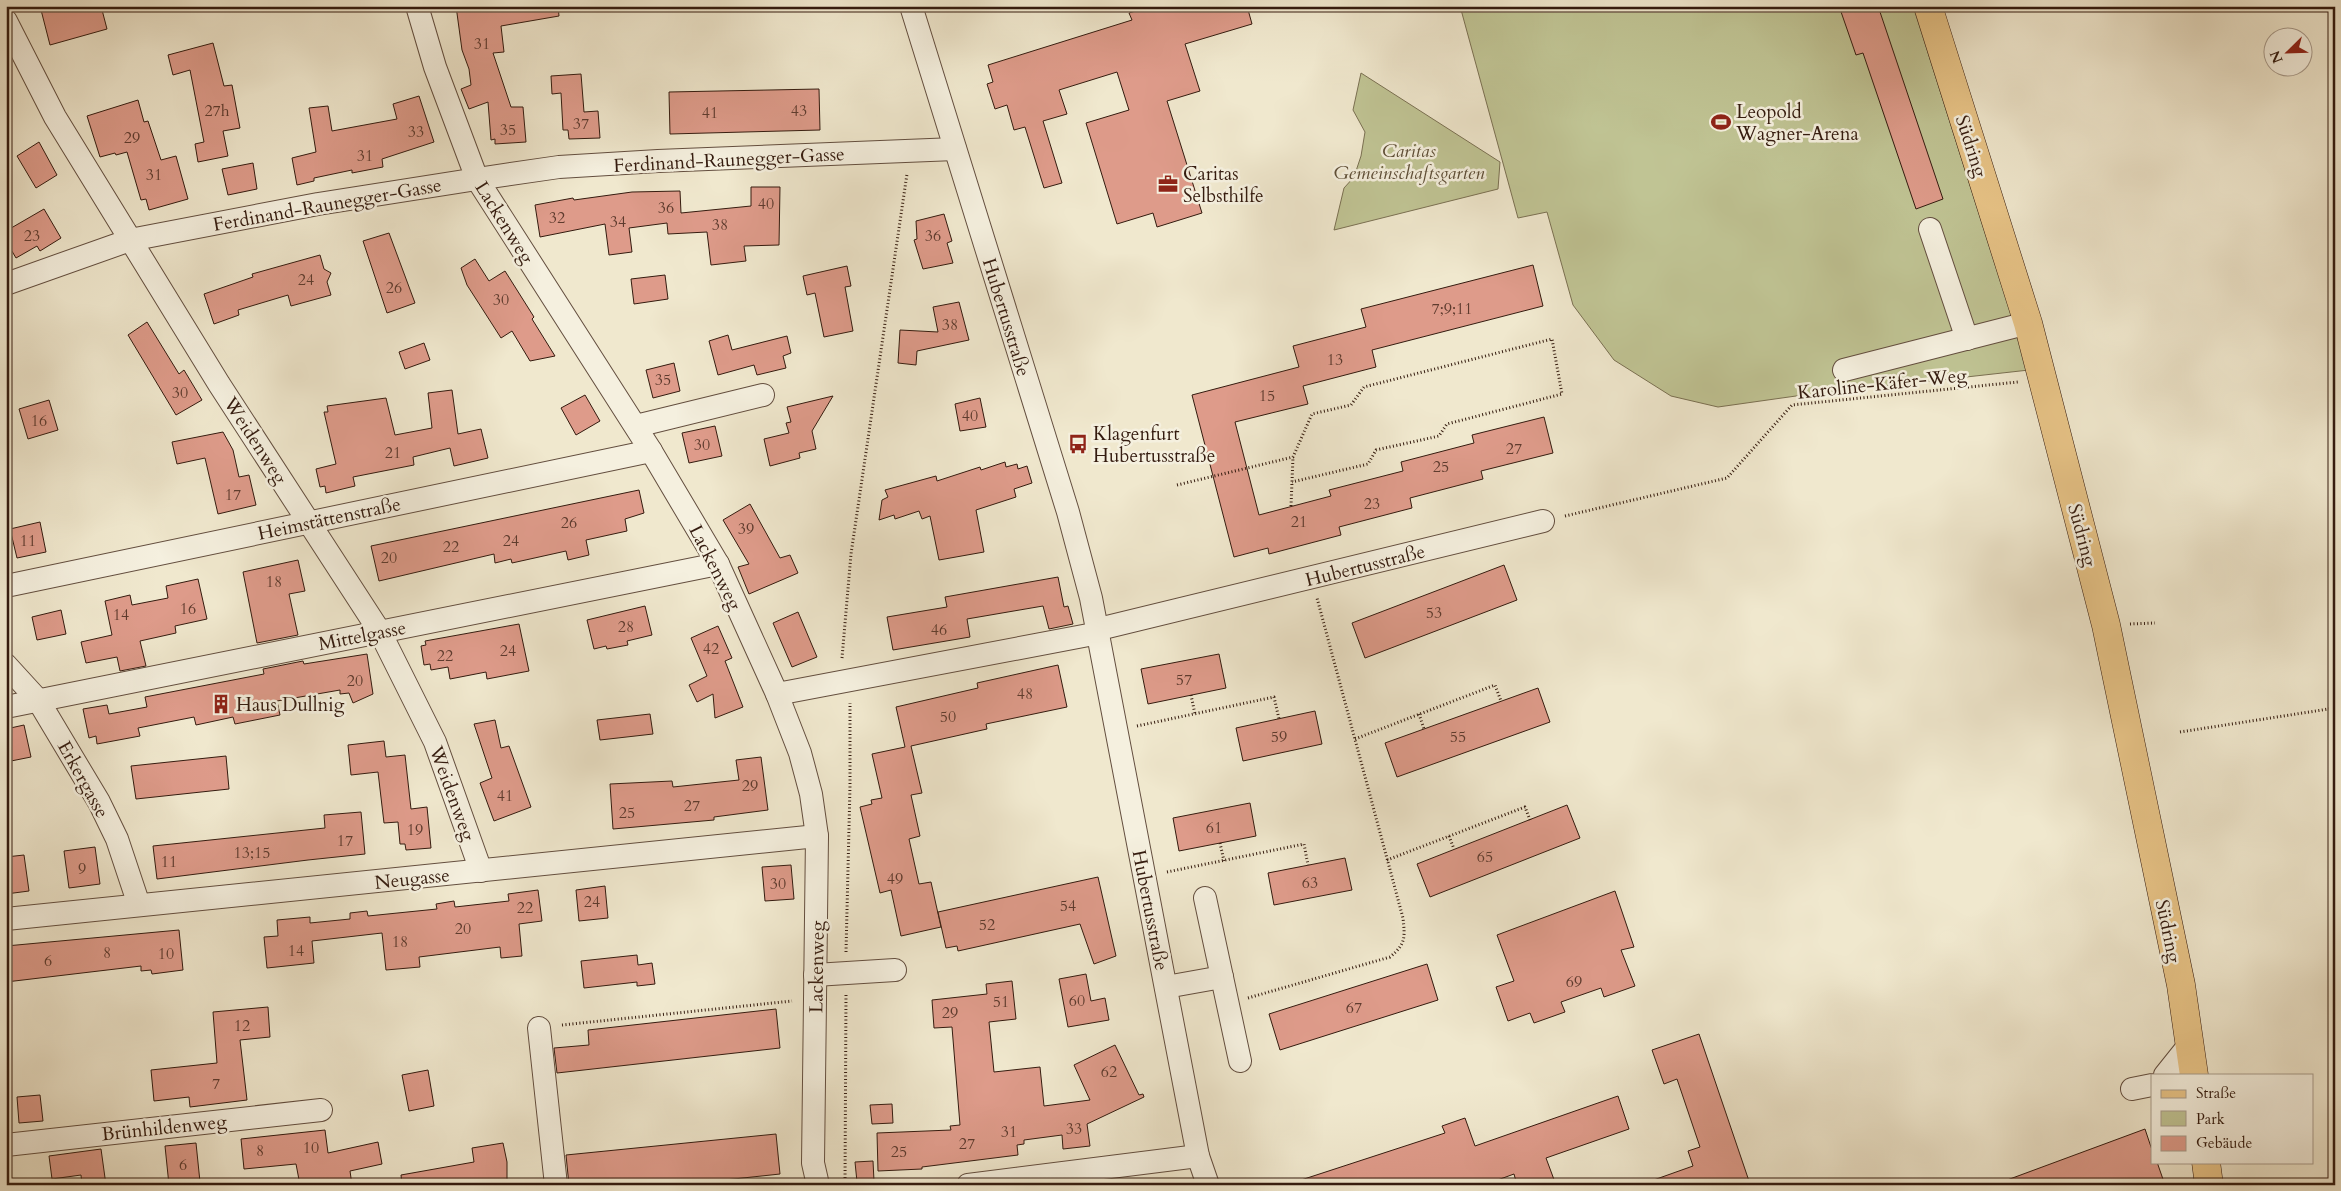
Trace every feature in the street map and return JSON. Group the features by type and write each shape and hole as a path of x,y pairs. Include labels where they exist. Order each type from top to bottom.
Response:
{"main road":[{"name":"Südring","path":"1928,6 2028,324 2106,625 2181,986 2194,1074"},
{"path":"2206,1164 2210,1185"}],"street":[{"name":"Lackenweg","path":"417,6 435,67 476,179 652,451 718,564 777,694 800,753 811,794 817,836 813,1163 818,1185"},
{"name":"Hubertusstraße","path":"911,6 1068,512 1099,631 1198,1156 1208,1185"},
{"name":"Weidenweg","path":"6,21 55,117 130,240 219,384 380,632 435,742 480,871"},
{"name":"Ferdinand-Raunegger-Gasse","path":"6,284 130,240 318,204 559,167 955,149"},
{"path":"1930,229 1967,339"},
{"path":"1844,370 2028,324"},
{"path":"636,426 763,395"},
{"name":"Heimstättenstraße","path":"6,586 652,451"},
{"name":"Hubertusstraße","path":"777,694 1099,631 1543,521"},
{"name":"Mittelgasse","path":"6,707 718,564"},
{"name":"Erkergasse","path":"6,665 38,700 99,802 117,839 139,905"},
{"name":"Neugasse","path":"6,919 817,836"},
{"path":"1205,898 1240,1061"},
{"path":"816,976 895,970"},
{"path":"1166,987 1222,977"},
{"path":"539,1028 556,1185"},
{"path":"2166,1074 2189,1045"},
{"name":"Brünhildenweg","path":"6,1145 321,1110"},
{"path":"968,1185 1198,1156"}],"path":[{"path":"845,1185 846,974 850,786 845,680 851,554 910,151"},
{"path":"1291,506 1293,457 1312,414 1351,404 1364,387 1552,339 1562,394 1447,424 1439,436 1376,450 1368,464 1292,482"},
{"name":"Karoline-Käfer-Weg","path":"1543,521 1726,478 1792,405 2021,382"},
{"path":"1177,485 1293,457"},
{"path":"1228,1004 1390,957 1399,949 1405,936 1403,918 1312,578"},
{"path":"1355,738 1495,685 1501,701"},
{"path":"1191,695 1195,714"},
{"path":"1117,730 1274,697 1279,719"},
{"path":"2180,732 2335,708"},
{"path":"1419,714 1424,729"},
{"path":"1387,860 1525,807 1530,820"},
{"path":"1449,836 1454,849"},
{"path":"1220,843 1224,861"},
{"path":"1144,877 1304,844 1308,865"},
{"path":"539,1028 815,999"}],"green space":[{"name":"Leopold Wagner-Arena","path":"1460,6 1913,6 2029,370 1796,396 1718,407 1671,396 1614,360 1573,305 1547,212 1518,218"},
{"name":"Caritas Gemeinschaftsgarten","path":"1361,73 1500,162 1498,189 1334,230 1344,188 1354,177 1361,156 1365,132 1353,110"}],"building":[{"path":"40,6 101,6 107,29 50,45"},
{"path":"456,6 558,6 559,16 501,26 504,52 493,53 511,107 523,107 526,142 495,144 495,139 491,140 488,102 469,109 461,89 471,85 469,69 462,50"},
{"path":"1152,6 1247,6 1252,24 1185,44 1200,91 1167,101 1202,213 1157,227 1153,213 1117,224 1086,123 1129,110 1117,72 1059,90 1067,114 1043,121 1062,183 1044,188 1025,127 1014,130 1007,105 995,109 987,84 993,82 988,65 1132,20 1129,13"},
{"path":"1839,6 1878,6 1943,199 1916,209 1863,53 1856,55"},
{"path":"213,43 224,86 232,85 240,128 223,131 228,156 198,162 195,144 204,142 190,70 173,75 168,55"},
{"path":"581,74 584,112 598,111 600,138 569,139 568,130 563,130 561,93 552,94 551,76"},
{"path":"819,89 820,130 670,134 669,92"},
{"path":"419,96 434,142 382,159 383,167 352,173 352,170 314,178 314,181 297,185 292,158 316,152 309,108 328,106 332,131 397,119 393,104"},
{"path":"138,100 144,122 148,121 161,160 176,156 188,199 149,210 146,199 141,200 127,152 100,157 87,116"},
{"path":"39,142 57,175 36,188 17,156"},
{"path":"253,163 257,189 228,195 222,169"},
{"path":"751,187 780,187 779,245 744,246 746,261 711,265 707,232 668,234 667,223 629,228 632,252 609,255 605,224 540,237 535,205 573,198 574,200 632,192 680,191 681,213 751,206"},
{"path":"44,209 61,238 40,251 37,246 16,258 6,241 6,231"},
{"path":"944,214 952,241 947,243 953,263 923,269 914,240 917,239 916,221"},
{"path":"389,233 415,303 387,313 363,241"},
{"path":"320,255 324,269 331,273 327,282 331,295 291,306 288,295 238,310 239,315 214,324 204,294 253,277 252,274"},
{"path":"475,259 489,281 505,271 534,317 532,319 555,356 530,361 512,331 501,338 467,285 461,268"},
{"path":"1533,265 1543,306 1372,350 1376,367 1303,386 1308,404 1235,422 1259,515 1331,496 1329,490 1403,471 1401,462 1474,443 1472,435 1544,417 1553,453 1481,471 1483,479 1410,498 1412,508 1339,527 1341,535 1269,554 1268,548 1234,557 1192,395 1299,367 1293,346 1366,327 1361,309"},
{"path":"847,266 851,286 845,287 853,331 824,337 815,293 807,295 803,276"},
{"path":"665,275 668,299 634,304 631,279"},
{"path":"959,302 969,340 917,351 916,365 898,363 900,330 938,332 933,307"},
{"path":"147,322 179,374 184,370 202,400 176,415 128,335"},
{"path":"728,335 732,350 787,336 791,353 783,356 786,368 757,375 754,365 718,375 709,341"},
{"path":"424,343 430,360 405,369 399,352"},
{"path":"674,363 680,391 653,398 646,370"},
{"path":"452,390 458,434 481,429 488,458 454,466 450,448 413,457 414,465 353,477 355,486 326,493 325,486 320,487 316,469 336,464 324,412 328,412 327,406 386,398 395,435 432,428 428,393"},
{"path":"585,395 600,421 576,435 561,408"},
{"path":"833,396 812,431 816,449 799,453 800,458 770,466 764,439 789,433 786,423 791,422 787,407"},
{"path":"980,398 986,427 960,431 955,404"},
{"path":"49,400 58,430 28,439 19,409"},
{"path":"715,426 722,456 689,463 682,433"},
{"path":"223,432 233,450 239,477 249,475 256,505 218,514 205,458 177,464 172,442"},
{"path":"1005,462 1006,467 1017,464 1018,469 1027,466 1032,483 1014,489 1016,497 976,510 984,552 939,560 930,516 922,519 919,511 895,519 894,515 879,520 882,500 888,497 885,490 936,476 937,481 980,467 981,470"},
{"path":"639,490 644,513 625,519 627,531 586,540 589,555 568,560 566,551 512,563 511,559 495,563 494,554 379,581 371,546"},
{"path":"750,504 780,558 790,555 798,573 749,594 738,567 749,564 723,520"},
{"path":"40,522 46,552 17,558 10,529"},
{"path":"298,560 305,591 289,594 298,635 257,643 243,572"},
{"path":"1504,565 1517,600 1365,658 1352,623"},
{"path":"1058,577 1064,607 1068,606 1073,624 1049,629 1043,606 967,619 970,637 893,650 887,617 947,607 945,597"},
{"path":"198,579 207,619 175,626 176,633 140,641 146,666 120,671 117,657 86,663 81,642 112,635 105,601 130,595 132,605 168,598 166,586"},
{"path":"645,606 652,635 627,641 628,645 607,649 606,646 594,649 587,620"},
{"path":"61,610 66,634 37,640 32,617"},
{"path":"798,612 817,657 792,667 773,623"},
{"path":"519,624 529,671 487,679 486,672 450,679 448,667 431,670 430,664 424,665 421,646 426,645 425,641"},
{"path":"718,626 732,658 725,661 743,707 715,718 713,694 697,702 689,685 707,676 691,638"},
{"path":"367,654 373,694 353,703 349,693 340,694 340,690 277,701 280,715 235,724 233,717 196,725 194,717 138,728 140,736 97,744 96,736 89,738 83,709 107,705 109,714 147,707 145,697 264,674 263,669 303,661 304,664"},
{"path":"1219,654 1226,688 1148,704 1141,669"},
{"path":"1058,665 1067,707 986,724 987,729 911,746 922,793 911,795 920,836 909,839 919,884 931,882 941,927 901,936 891,890 880,893 860,807 872,804 871,800 882,798 872,754 905,747 896,707 978,688 977,683"},
{"path":"1538,688 1550,722 1397,777 1385,743"},
{"path":"1315,711 1322,744 1243,761 1236,728"},
{"path":"650,714 653,734 600,740 597,720"},
{"path":"495,720 501,748 509,746 531,807 494,821 480,783 492,778 474,724"},
{"path":"24,725 31,757 6,762 6,729"},
{"path":"384,741 386,757 405,755 411,809 427,807 431,848 406,850 405,844 400,844 398,822 384,823 378,772 351,775 348,745"},
{"path":"226,756 229,789 136,799 131,766"},
{"path":"761,757 768,810 714,817 714,820 613,829 610,784 672,781 673,787 739,780 736,760"},
{"path":"1250,803 1256,836 1179,851 1173,818"},
{"path":"1567,805 1580,838 1430,897 1417,864"},
{"path":"361,812 365,854 157,879 153,846 325,828 324,815"},
{"path":"95,847 100,884 69,888 64,851"},
{"path":"24,855 29,891 6,894 6,857"},
{"path":"1345,858 1352,890 1274,905 1268,873"},
{"path":"791,865 794,899 765,901 762,867"},
{"path":"1098,877 1116,956 1094,964 1080,924 958,951 957,946 946,948 938,912"},
{"path":"605,886 608,918 579,921 576,890"},
{"path":"538,890 542,921 519,924 522,956 501,958 500,947 419,957 420,967 386,970 382,933 312,941 314,963 267,968 264,937 278,936 277,920 310,917 310,923 350,919 350,913 367,911 368,916 437,909 436,904 454,901 455,907 509,901 508,894"},
{"path":"1615,891 1634,947 1621,950 1635,986 1604,997 1601,988 1561,1002 1565,1012 1534,1023 1530,1013 1508,1021 1496,987 1514,981 1497,935"},
{"path":"179,930 183,970 152,974 151,970 141,971 141,966 6,982 6,946"},
{"path":"637,955 638,965 652,963 655,984 637,986 637,982 584,988 581,961"},
{"path":"1427,964 1438,1000 1280,1050 1269,1014"},
{"path":"1086,974 1091,1001 1105,998 1109,1020 1068,1027 1059,979"},
{"path":"1012,981 1016,1019 989,1022 994,1072 1040,1067 1044,1106 1090,1100 1074,1065 1115,1045 1139,1095 1143,1094 1144,1097 1087,1124 1090,1146 1063,1149 1062,1135 1024,1140 1024,1144 1017,1145 1018,1155 922,1167 922,1169 878,1171 877,1133 951,1130 950,1126 960,1125 952,1027 934,1028 932,1000 987,994 986,984"},
{"path":"268,1007 270,1037 240,1040 247,1100 190,1107 189,1097 154,1101 151,1070 217,1063 213,1012"},
{"path":"776,1009 780,1048 557,1073 554,1048 589,1045 588,1030"},
{"path":"1699,1034 1749,1181 1738,1185 1648,1185 1648,1182 1693,1166 1688,1151 1700,1147 1677,1079 1664,1084 1652,1050"},
{"path":"428,1070 434,1106 409,1111 402,1075"},
{"path":"40,1095 43,1121 19,1123 17,1097"},
{"path":"1618,1096 1629,1129 1546,1158 1556,1185 1517,1185 1514,1174 1484,1185 1299,1185 1298,1181 1445,1133 1442,1126 1465,1118 1475,1146"},
{"path":"892,1104 893,1123 872,1124 870,1105"},
{"path":"2145,1129 2151,1147 2151,1164 2158,1164 2165,1185 1999,1185 1999,1183"},
{"path":"325,1130 328,1153 378,1142 382,1164 350,1171 352,1185 300,1185 296,1164 244,1169 241,1139"},
{"path":"776,1134 780,1174 678,1185 569,1185 566,1155"},
{"path":"196,1143 200,1182 169,1185 165,1146"},
{"path":"503,1143 507,1162 507,1185 402,1185 401,1175 474,1162 472,1148"},
{"path":"101,1149 106,1185 82,1185 81,1175 52,1179 49,1156"},
{"path":"873,1161 874,1181 857,1182 855,1162"}],"place":[{"name":"Leopold Wagner-Arena","path":"1721,122"},
{"name":"Caritas Selbsthilfe","path":"1168,184"},
{"name":"Klagenfurt Hubertusstraße","path":"1078,444"},
{"name":"Haus Dullnig","path":"221,704"}]}
